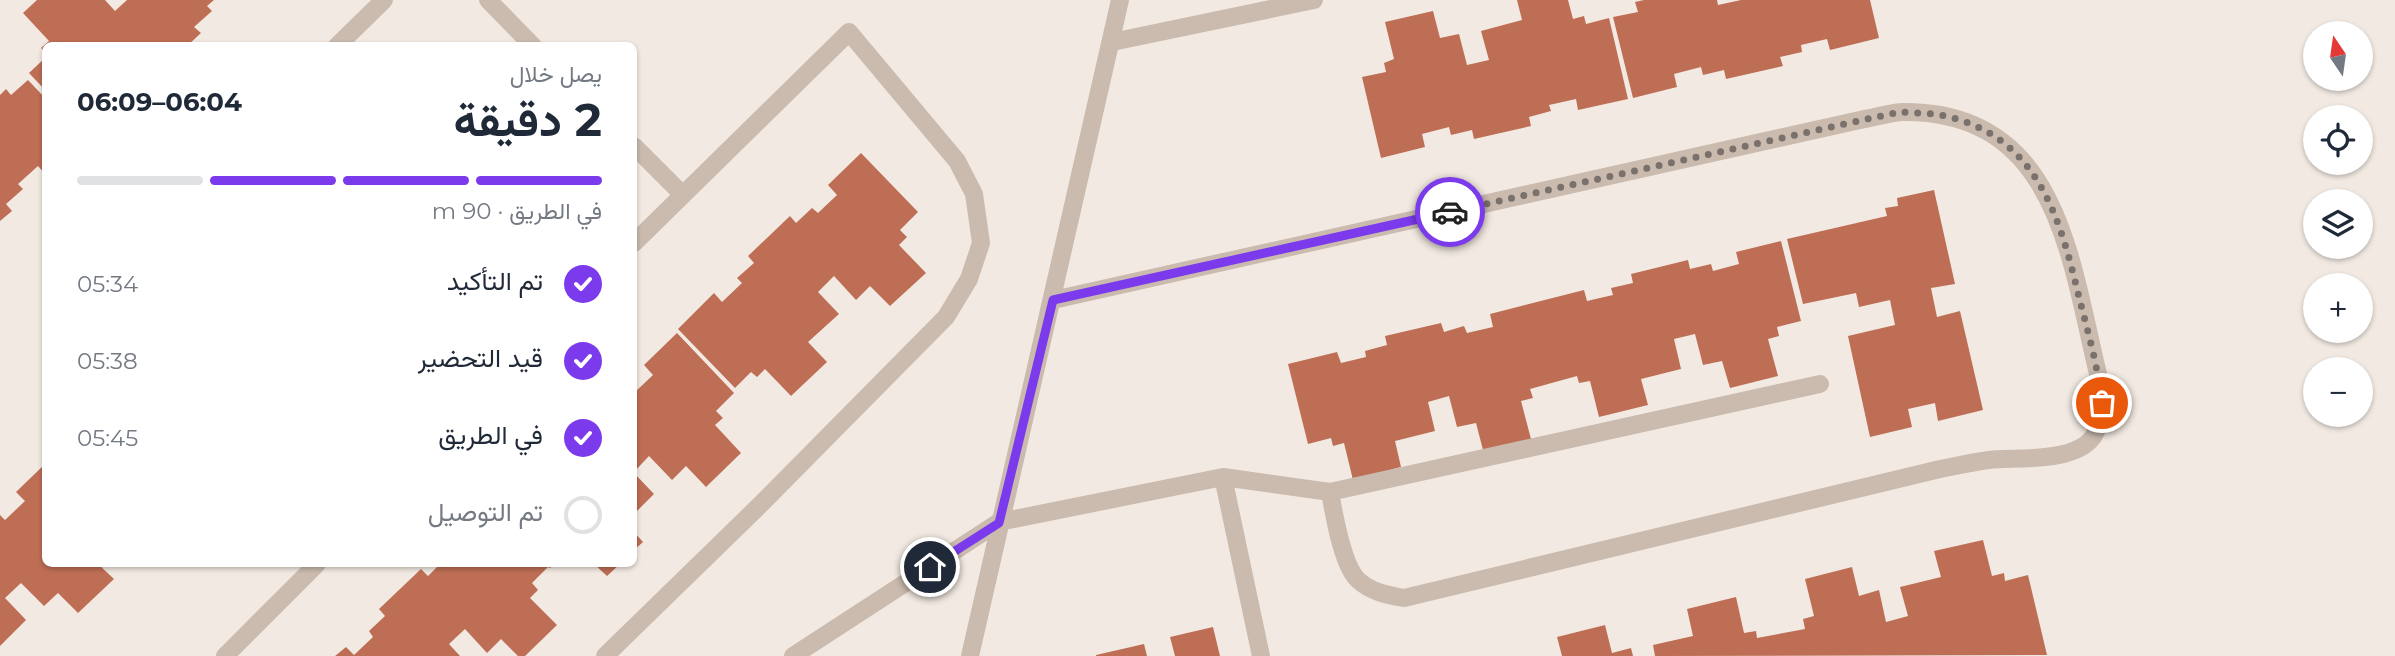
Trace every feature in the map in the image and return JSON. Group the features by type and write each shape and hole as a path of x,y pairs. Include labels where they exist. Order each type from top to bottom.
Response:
{"street":[{"path":"341,42 384,0"},
{"path":"488,0 529,42"},
{"path":"970,656 1120,0"},
{"path":"1112,41 1314,0"},
{"path":"605,656 760,505 946,317 969,279 981,243 974,194 957,161 849,32 637,240"},
{"path":"1053,300 1860,120 1899,112 1939,114 1958,119 1995,137 2010,147 2037,177 2060,227 2099,378 2102,403 2093,437 2068,453 1988,460 1940,469 1404,598 1378,593 1356,579 1341,546 1330,492"},
{"path":"637,149 682,194"},
{"path":"793,656 999,523 1223,477 1330,492 1820,384"},
{"path":"1223,477 1261,656"},
{"path":"225,656 314,567"}],"building":[{"path":"37,0 105,0 115,11 127,0 214,0 207,6 212,11 194,27 201,33 191,42 48,42 23,13"},
{"path":"1517,0 1568,0 1573,19 1584,16 1586,24 1609,18 1628,99 1578,110 1576,99 1549,105 1551,111 1529,117 1531,126 1474,139 1472,130 1451,135 1449,127 1422,134 1425,147 1381,158 1362,77 1386,72 1384,63 1394,59 1385,22 1433,11 1440,38 1459,34 1467,65 1489,60 1481,31 1522,20"},
{"path":"1717,0 1718,5 1741,0 1870,0 1879,38 1830,50 1827,39 1801,45 1802,52 1780,57 1783,66 1726,79 1724,70 1703,75 1701,67 1674,74 1677,87 1633,98 1613,17 1638,12 1635,2"},
{"path":"42,61 42,87 29,73"},
{"path":"28,80 42,95 42,170 38,166 18,184 23,189 6,204 12,211 0,221 0,95 6,89 11,95"},
{"path":"861,153 918,212 900,230 907,237 899,245 926,273 890,306 870,286 856,300 834,276 818,292 839,314 808,342 827,362 791,396 765,369 757,377 751,372 735,388 678,329 714,293 722,302 742,283 737,278 754,263 748,256 790,216 796,223 812,208 818,213 837,195 828,185"},
{"path":"1934,190 1955,284 1931,288 1937,317 1960,311 1983,410 1938,421 1935,403 1908,409 1912,427 1870,437 1848,336 1895,325 1890,300 1859,307 1856,293 1803,304 1787,239 1887,216 1885,208 1898,206 1897,198"},
{"path":"1781,241 1801,321 1777,327 1779,336 1768,339 1778,376 1730,388 1722,361 1703,365 1695,334 1674,339 1681,369 1641,379 1648,405 1599,417 1590,381 1579,383 1577,376 1530,389 1533,398 1521,401 1531,439 1483,450 1476,423 1457,427 1449,396 1428,402 1435,431 1395,441 1401,467 1353,480 1344,443 1333,446 1331,438 1308,444 1288,364 1337,352 1341,363 1366,357 1365,351 1387,345 1385,336 1441,323 1444,332 1464,326 1467,333 1493,327 1490,314 1584,290 1587,301 1613,295 1611,288 1633,283 1631,274 1688,260 1690,269 1711,264 1713,271 1739,264 1736,252"},
{"path":"677,333 734,393 716,411 723,418 715,425 741,453 706,487 686,466 672,480 649,456 637,469 637,390 653,375 644,365"},
{"path":"42,467 42,567 101,567 114,579 78,613 58,593 44,606 21,583 5,598 26,620 0,646 0,515 5,520 25,501 16,492"},
{"path":"637,476 654,494 637,511"},
{"path":"637,535 643,542 637,547"},
{"path":"1983,540 1992,576 2004,573 2005,581 2028,575 2047,655 1655,656 1653,645 1693,636 1687,609 1736,597 1744,633 1756,631 1757,638 1805,629 1803,619 1814,616 1805,579 1852,567 1859,596 1879,590 1886,622 1908,616 1900,587 1941,577 1934,551"},
{"path":"437,567 548,567 532,583 538,590 530,598 557,625 525,656 518,656 501,639 487,653 465,629 449,644 460,656 335,656 346,647 354,655 373,637 369,631 385,616 379,609 421,569 428,576"},
{"path":"597,567 617,567 607,576"},
{"path":"1605,625 1612,653 1631,648 1633,656 1562,656 1557,637"},
{"path":"1213,627 1220,656 1175,656 1170,637"},
{"path":"1144,644 1147,656 1096,656 1096,655"}],"way so far":[{"path":"1450,212 1899,112 1939,114 1958,119 2010,147 2037,177 2049,200 2074,274 2099,378 2102,403"}],"route":[{"path":"930,567 999,523 1053,300 1450,212"}]}
